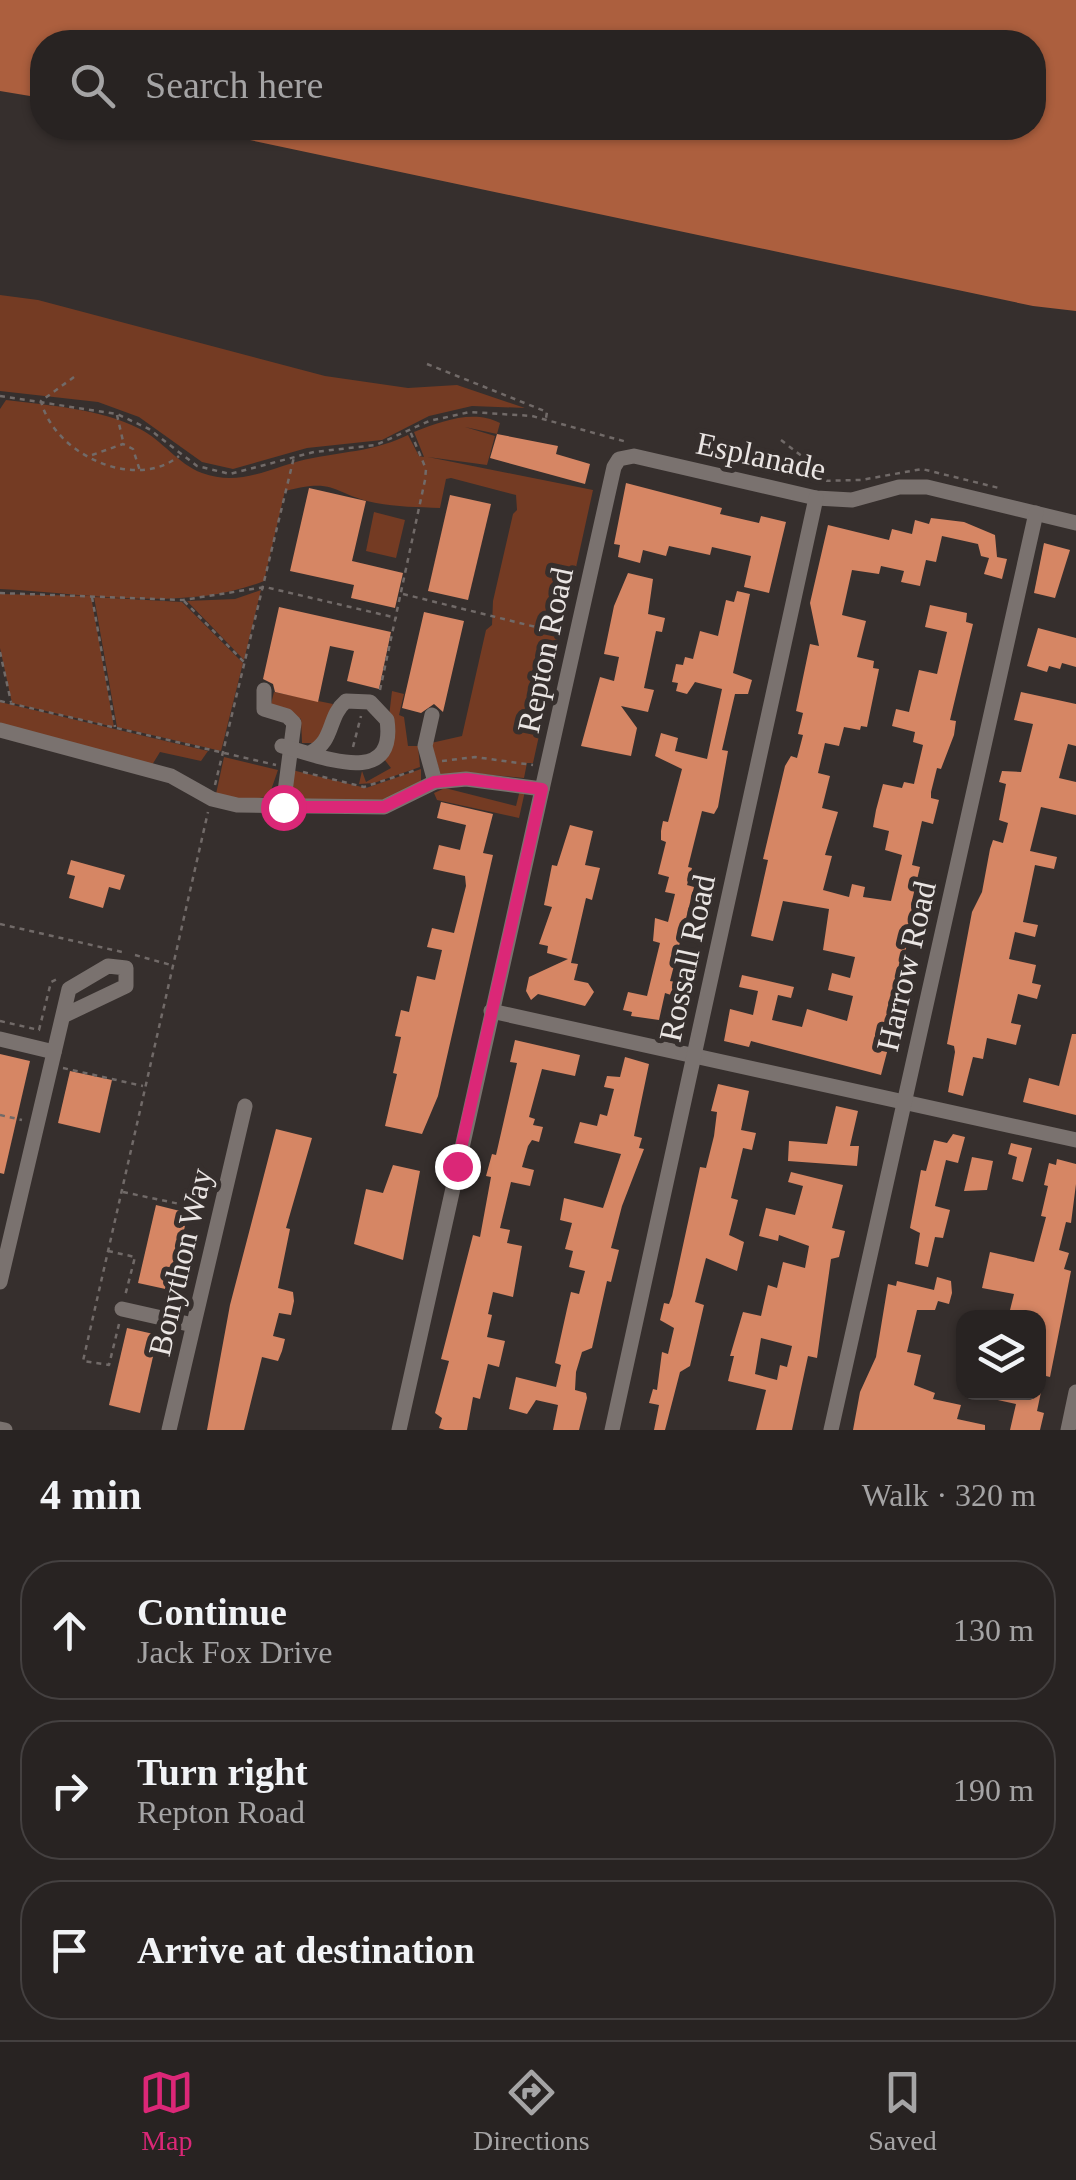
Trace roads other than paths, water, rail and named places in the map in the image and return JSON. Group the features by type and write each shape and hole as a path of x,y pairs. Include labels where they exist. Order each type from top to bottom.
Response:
{"street":[{"name":"Esplanade","path":"614,467 620,459 634,456 816,498 852,500 899,487 927,487 1076,523"},
{"name":"Repton Road","path":"399,1430 614,467"},
{"name":"Rossall Road","path":"612,1430 816,498"},
{"name":"Harrow Road","path":"831,1430 1036,513"},
{"path":"264,690 264,709 287,716 294,723 287,747 283,807"},
{"path":"287,747 348,763 376,760 386,746 387,720 382,710 365,701 346,701 338,707 328,740 310,752"},
{"path":"432,715 424,746 434,782"},
{"path":"0,730 172,776 212,798 283,807 384,807 434,782 492,780 542,789"},
{"path":"491,1011 1076,1140"},
{"path":"0,1282 56,1059 62,1016"},
{"path":"0,1040 56,1059"},
{"name":"Bonython Way","path":"169,1430 245,1106"},
{"path":"122,1309 193,1325"},
{"path":"1068,1430 1076,1392"}]}
